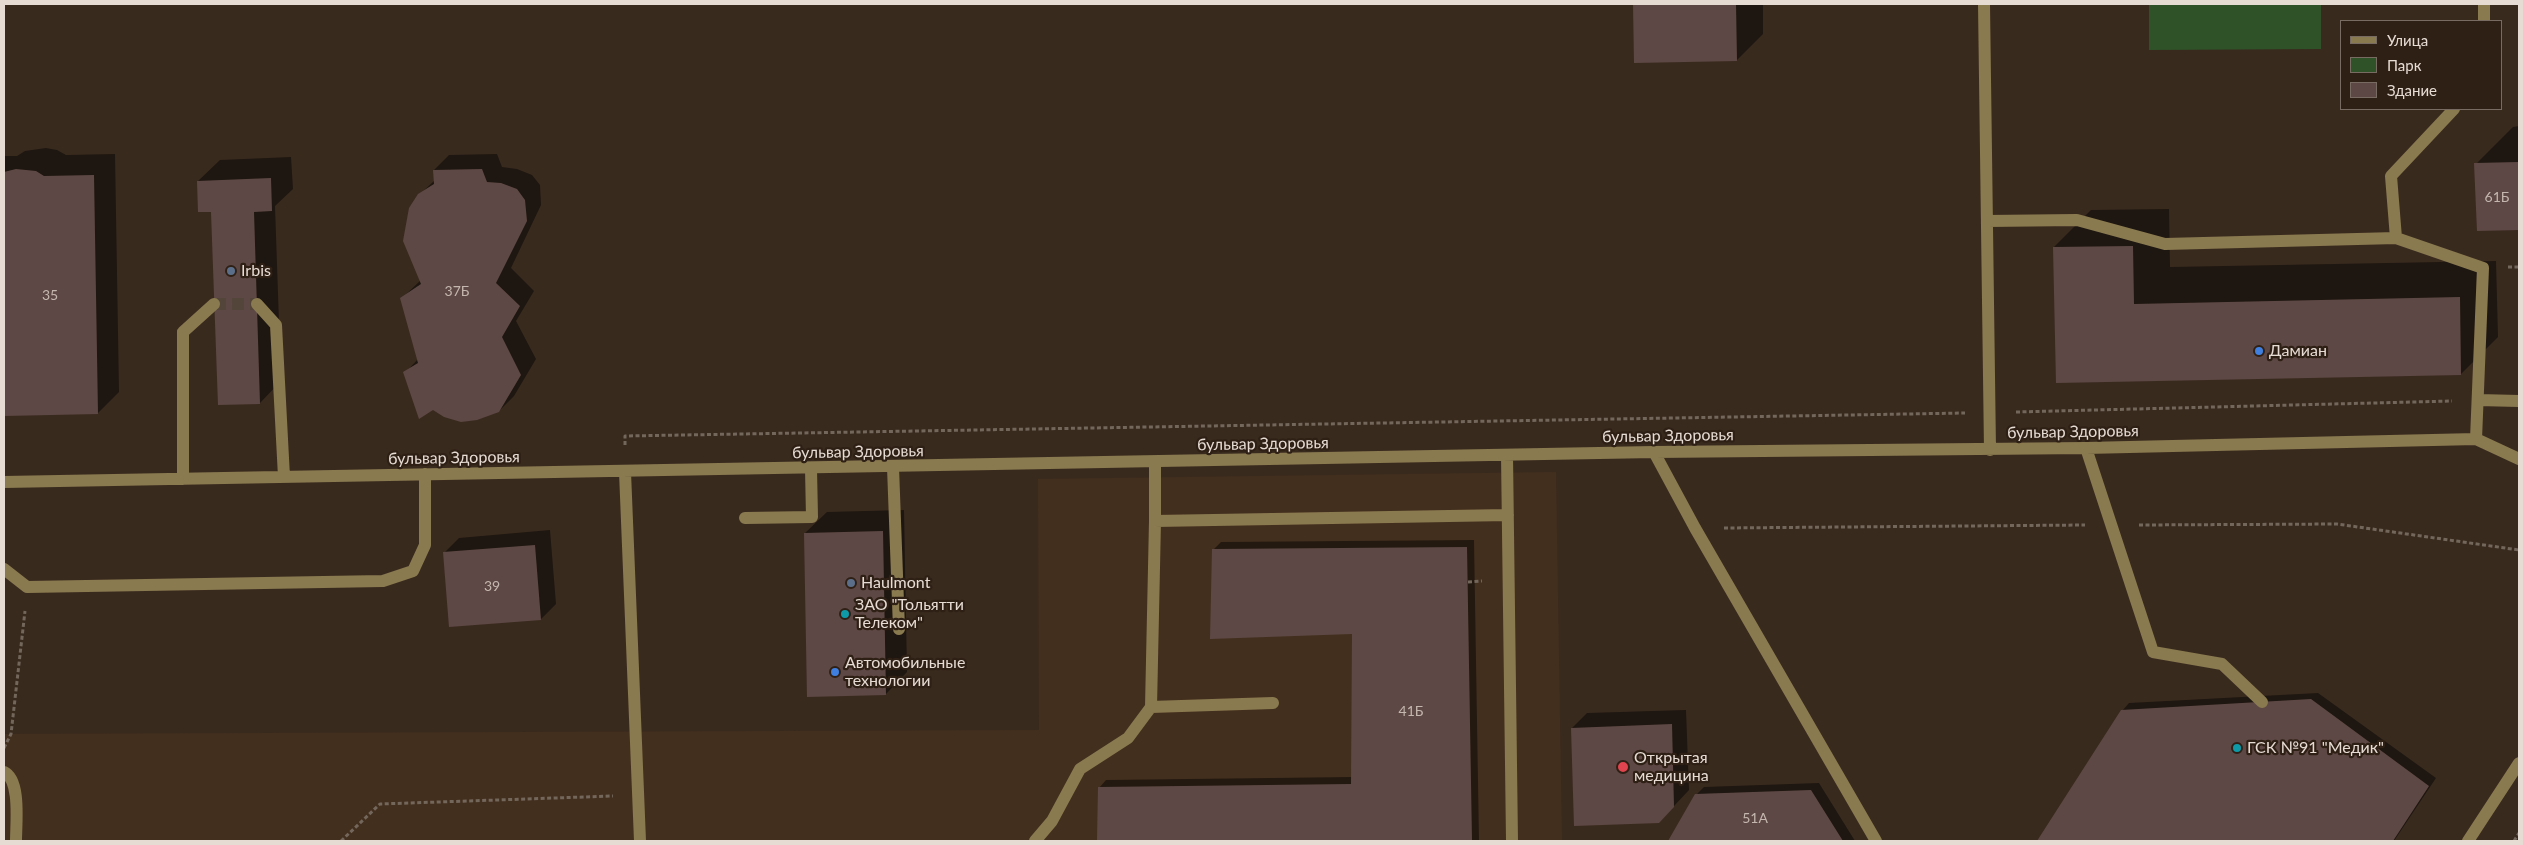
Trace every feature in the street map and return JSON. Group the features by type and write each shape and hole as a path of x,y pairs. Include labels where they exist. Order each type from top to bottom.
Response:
{"street":[{"path":"1984,4 1990,450"},
{"path":"2484,4 2484,20"},
{"path":"2396,238 2391,176 2453,110"},
{"path":"1987,221 2077,220 2165,244 2396,238 2483,268 2476,439"},
{"path":"183,479 183,332 214,304"},
{"path":"257,304 276,325 284,477"},
{"path":"2478,400 2519,401"},
{"name":"бульвар Здоровья","path":"4,482 810,469 1654,452 1990,450 2476,439 2519,459"},
{"path":"2086,448 2153,652 2222,664 2262,702"},
{"path":"1654,452 1695,528 1876,841"},
{"path":"1507,455 1512,841"},
{"path":"1035,841 1052,821 1080,769 1128,738 1151,707 1155,462"},
{"path":"893,467 899,629"},
{"path":"745,518 812,517 810,469"},
{"path":"626,472 640,841"},
{"path":"4,569 27,587 383,581 413,571 425,545 425,474"},
{"path":"1155,521 1508,515"},
{"path":"1151,707 1273,703"},
{"path":"2468,841 2519,763"},
{"path":"4,772 9,774 16,788 16,841"}],"path":[{"path":"626,472 625,436 1989,412 2478,400"},
{"path":"4,748 11,734 27,587"},
{"path":"341,841 380,804 639,796"},
{"path":"2514,841 2519,833"}],"shaded area":[{"path":"1556,472 1562,841 4,841 4,734 1039,730 1038,479"}],"green space":[{"path":"2149,4 2321,4 2321,49 2149,50"}],"building":[{"path":"1633,4 1736,4 1737,61 1634,63"},
{"path":"2519,162 2519,230 2477,231 2474,163"},
{"path":"16,169 36,171 44,176 94,175 98,414 4,416 4,172"},
{"path":"482,169 487,182 501,183 517,189 525,200 527,221 496,283 520,306 502,337 521,375 499,412 477,420 461,422 444,417 433,410 419,419 403,372 418,363 400,298 421,284 403,241 409,208 418,194 434,184 433,170"},
{"path":"271,178 272,211 254,212 260,404 218,405 211,212 198,212 197,181"},
{"path":"2133,246 2134,304 2460,297 2461,375 2056,383 2053,247"},
{"name":"ЗАО \"Тольятти Телеком\"","path":"883,531 886,695 807,697 804,533"},
{"path":"535,545 541,620 449,627 443,552"},
{"path":"1467,547 1472,841 1097,841 1098,787 1351,784 1352,634 1210,639 1212,549"},
{"name":"ГСК №91 \"Медик\"","path":"2311,699 2429,786 2393,841 2037,841 2121,710"},
{"name":"Открытая медицина","path":"1672,724 1674,807 1659,823 1574,826 1571,728"},
{"name":"Открытая медицина","path":"1811,790 1843,841 1668,841 1695,794"}],"tunnel":[{"path":"214,304 257,304"}],"place":[{"name":"Irbis","path":"231,271"},
{"name":"Дамиан","path":"2259,351"},
{"name":"Haulmont","path":"851,583"},
{"name":"ЗАО \"Тольятти Телеком\"","path":"845,614"},
{"name":"Автомобильные технологии","path":"835,672"},
{"name":"ГСК №91 \"Медик\"","path":"2237,748"},
{"name":"Открытая медицина","path":"1623,767"}]}
